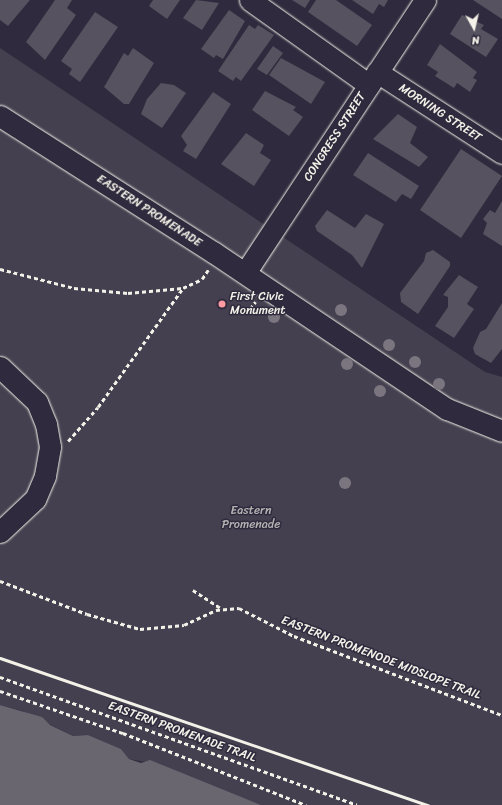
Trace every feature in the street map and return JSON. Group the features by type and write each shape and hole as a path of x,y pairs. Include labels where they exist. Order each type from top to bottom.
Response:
{"street":[{"name":"MORNING STREET","path":"250,0 373,79 502,154"},
{"name":"CONGRESS STREET","path":"245,273 425,0"},
{"name":"EASTERN PROMENADE","path":"0,116 245,273 447,409 502,431"},
{"path":"0,367 37,402 46,424 50,447 47,470 35,499 0,532"}],"path":[{"path":"0,269 98,291 128,293 183,288 202,278 209,269"},
{"path":"63,446 98,407 183,288"},
{"name":"EASTERN PROMENODE MIDSLOPE TRAIL","path":"0,581 114,622 150,630 184,625 221,608 242,609 294,636 502,715"},
{"path":"193,590 221,608"},
{"name":"EASTERN PROMENADE TRAIL","path":"0,677 357,805"},
{"path":"0,691 123,733 306,805"}],"green space":[{"name":"Eastern Promenade","path":"0,48 485,372 502,377 502,805 261,805 146,762 129,759 121,749 88,735 73,736 23,711 0,705"}],"shaded area":[{"path":"0,705 42,717 50,725 73,736 88,735 121,749 129,759 141,763 150,760 261,805 0,805"}],"building":[{"path":"0,0 30,0 8,26 0,20"},
{"path":"55,0 72,0 67,8 76,15 45,60 26,42"},
{"path":"153,0 180,0 167,19 149,6"},
{"path":"196,0 219,3 202,30 183,18"},
{"path":"292,0 310,0 305,8"},
{"path":"316,0 336,0 372,25 357,46 308,12"},
{"path":"352,0 388,0 384,7 379,4 373,14"},
{"path":"473,0 502,0 502,19"},
{"path":"229,10 245,21 223,59 216,55 214,58 201,49"},
{"path":"95,12 118,27 80,82 69,74 72,69 61,61"},
{"path":"462,15 484,25 481,29 498,39 486,57 450,34"},
{"path":"249,25 255,29 258,25 274,35 241,81 236,77 233,81 218,71"},
{"path":"440,44 477,72 473,78 477,80 470,92 457,83 454,88 435,76 438,72 427,65"},
{"path":"273,46 283,53 267,75 257,69"},
{"path":"133,48 154,63 129,104 124,104 104,87 124,53 128,56"},
{"path":"281,58 325,82 311,104 269,75"},
{"path":"161,83 174,85 186,93 162,128 141,114 147,99"},
{"path":"265,91 296,107 293,110 303,117 289,136 252,110"},
{"path":"213,92 231,104 196,159 183,151 187,145 181,136"},
{"path":"398,114 417,127 410,143 428,157 419,167 373,139"},
{"path":"246,133 264,145 260,153 271,160 254,186 221,164"},
{"path":"461,149 502,176 461,238 420,210"},
{"path":"368,153 419,186 411,199 402,194 396,202 353,175"},
{"path":"502,201 502,246 483,234 487,223 483,219 490,210 495,213"},
{"path":"327,210 355,228 366,214 384,224 362,268 352,255 317,231 315,226"},
{"path":"433,250 450,262 450,266 418,314 401,302 400,293 424,261 426,253"},
{"path":"459,275 478,287 467,304 474,309 454,338 435,326 448,307 448,297 443,295"},
{"path":"502,303 502,349 491,363 475,354 473,348 480,332 486,329"}],"railway":[{"path":"0,658 428,805"}],"place":[{"name":"First Civic Monument","path":"222,304"}]}
